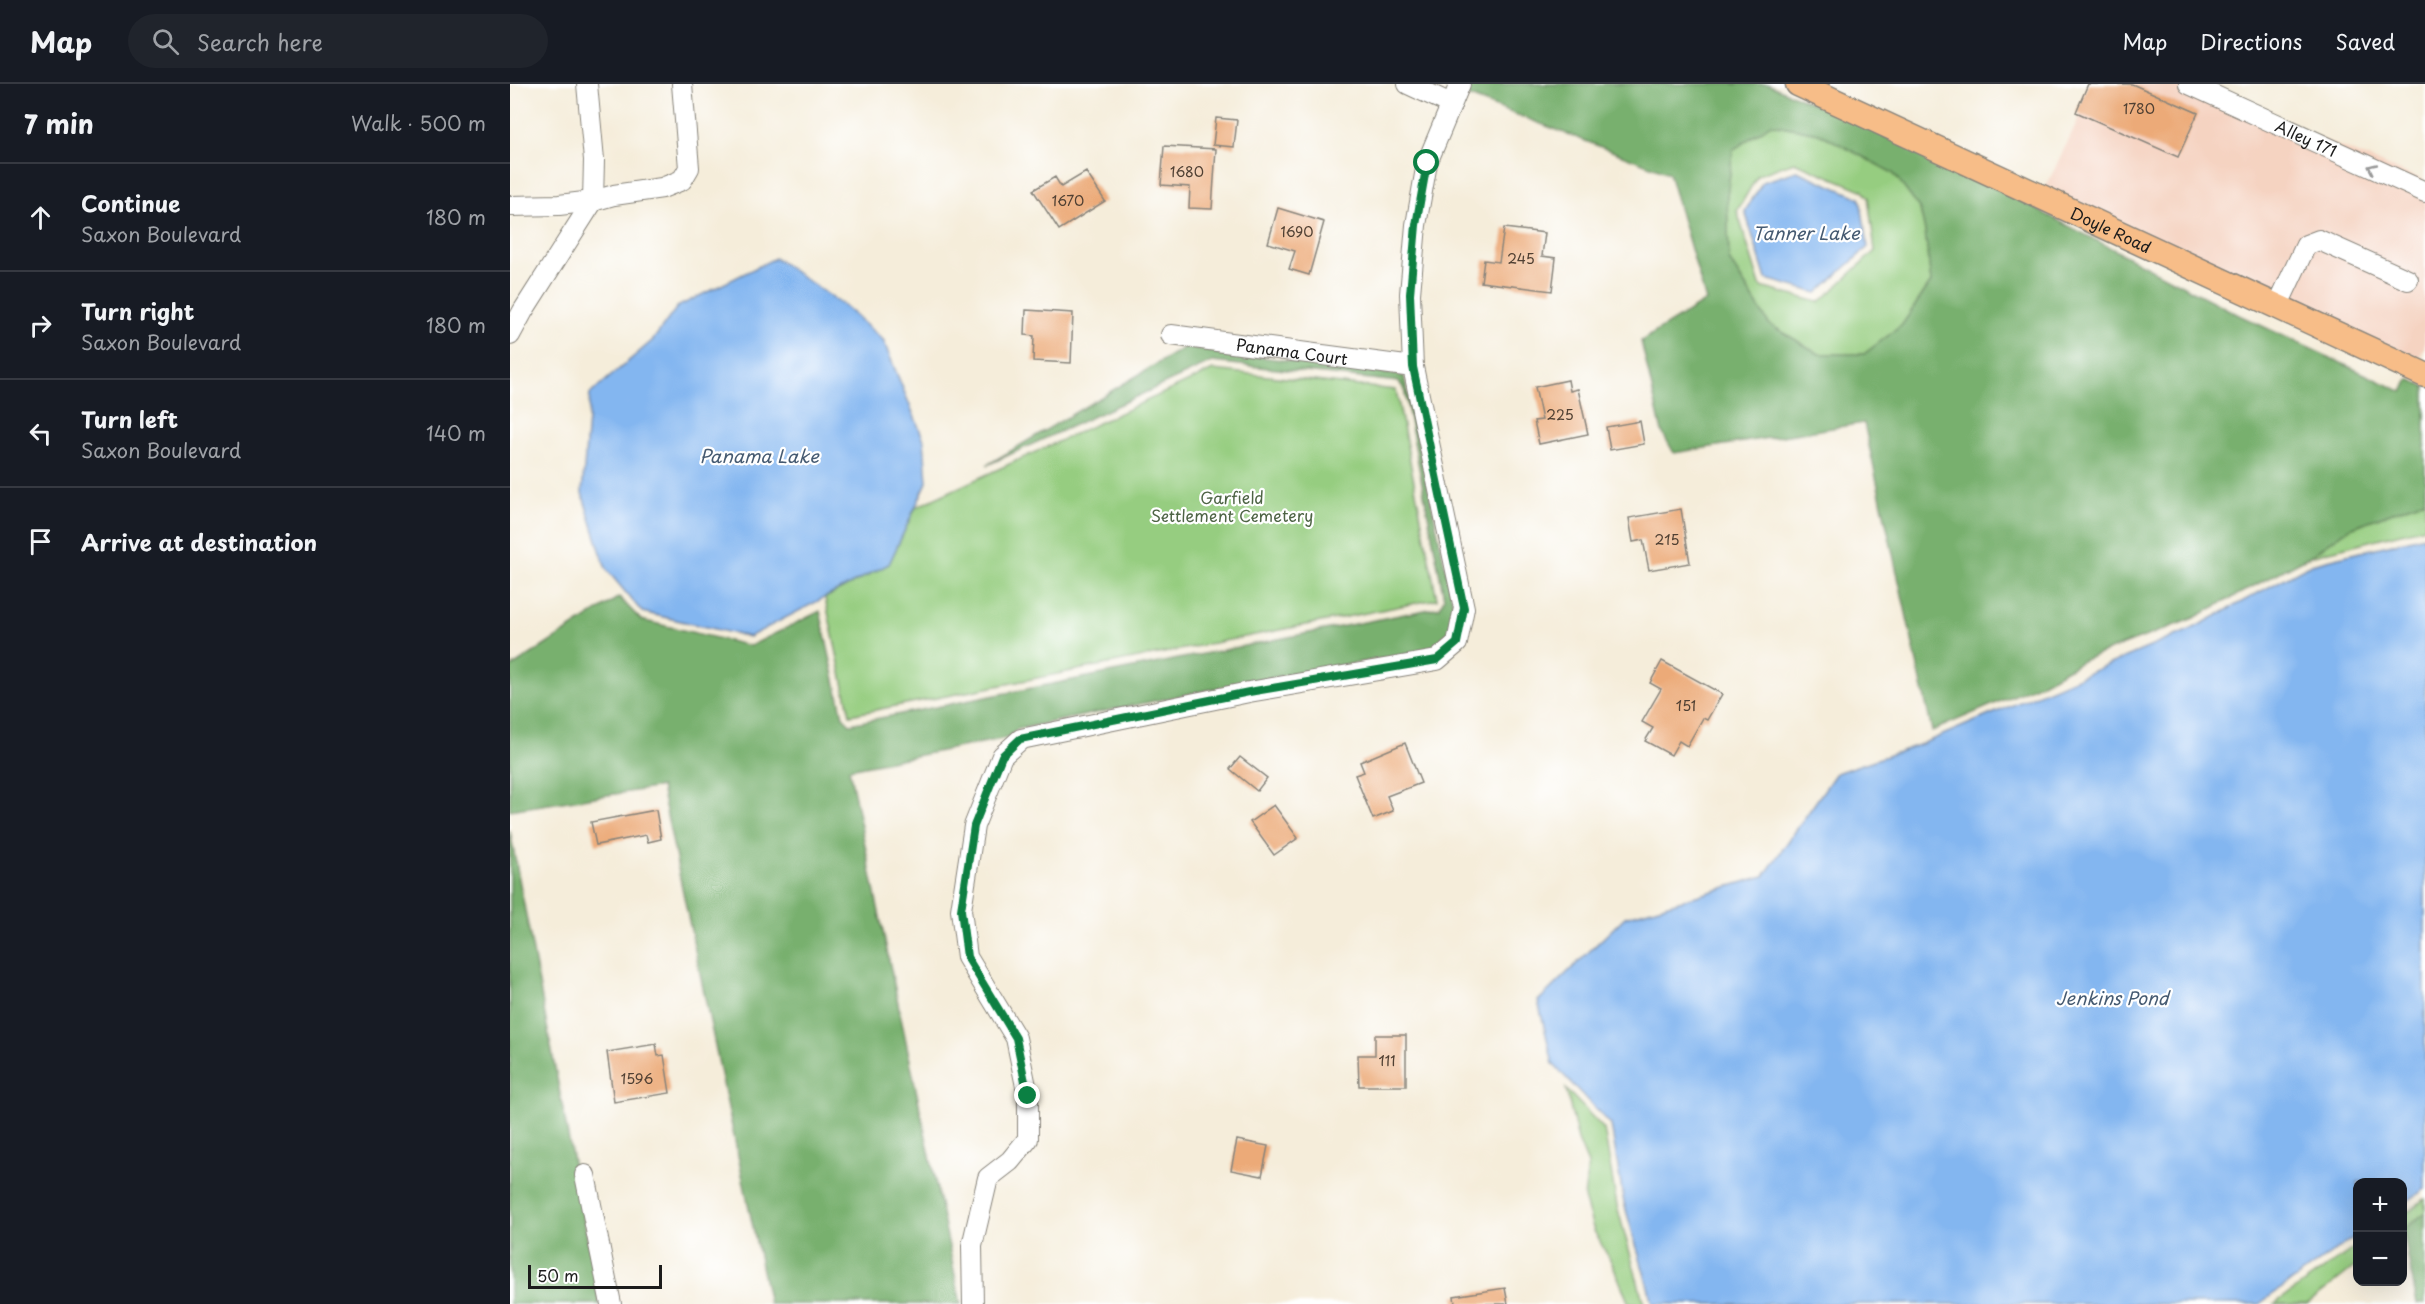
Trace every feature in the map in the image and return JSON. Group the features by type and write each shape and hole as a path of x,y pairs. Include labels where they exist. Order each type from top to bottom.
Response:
{"main road":[{"name":"Doyle Road","path":"1798,84 2425,375"}],"street":[{"path":"510,335 593,201 594,160 587,84"},
{"path":"510,206 559,205 593,201 614,195 662,188 682,180 690,168 682,84"},
{"path":"1408,84 1451,104"},
{"path":"973,1304 972,1246 988,1178 1010,1161 1028,1139 1028,1096 1016,1038 967,957 961,910 974,826 1002,756 1020,739 1249,692 1437,660 1457,643 1464,608 1413,367 1410,294 1416,225 1427,163 1460,84"},
{"name":"Alley 171","path":"2188,84 2425,192"},
{"path":"2277,307 2306,245 2319,240 2408,280"},
{"name":"Panama Court","path":"1171,335 1413,367"},
{"path":"585,1175 611,1304"}],"shaded area":[{"path":"2095,84 2184,84 2425,181 2425,346 2418,361 2045,189"}],"green space":[{"path":"1470,84 1767,84 1831,111 2000,190 2239,315 2403,392 2409,379 2425,386 2425,500 2350,528 2310,556 2194,618 2084,660 2038,685 1932,731 1864,423 1674,453 1662,432 1641,341 1706,301 1669,173 1465,95","holes":["1771,124 1819,133 1893,173 1920,209 1925,231 1931,282 1902,325 1864,354 1819,354 1769,324 1729,260 1727,196 1733,150"]},
{"path":"1771,124 1819,133 1893,173 1920,209 1931,282 1902,325 1864,354 1819,354 1769,324 1729,260 1727,196 1733,150","holes":["1794,162 1862,190 1868,197 1875,251 1818,302 1760,285 1737,211 1758,175"]},
{"path":"1185,347 1404,376 1454,608 1449,637 1433,650 1247,682 1018,729 1007,738 849,769 961,1304 769,1304 661,787 510,810 510,668 619,597 641,620 750,646 820,611 843,717 850,724 1440,607 1444,598 1404,389 1399,382 1212,362 987,465"},
{"name":"Garfield Settlement Cemetery","path":"1213,370 1396,390 1437,599 850,715 825,598 889,564 916,507"},
{"path":"2425,500 2425,527 2310,556 2350,528"},
{"path":"510,831 600,1304 510,1304"},
{"path":"1566,1089 1604,1129 1617,1206 1644,1304 1629,1304 1613,1265 1594,1231 1584,1198 1588,1164 1578,1140"},
{"path":"2425,1199 2425,1213 2407,1227 2407,1212"},
{"path":"2425,1213 2425,1304 2417,1304 2407,1251 2407,1227"},
{"path":"2353,1249 2353,1268 2307,1304 2274,1304"}],"water":[{"name":"Tanner Lake","path":"1797,171 1860,198 1868,247 1817,293 1766,279 1745,211 1763,182"},
{"name":"Panama Lake","path":"775,258 843,305 883,340 924,440 927,482 889,564 749,637 642,612 606,569 582,493 590,394 653,340 677,307"},
{"name":"Jenkins Pond","path":"2425,536 2425,1189 2407,1201 2407,1178 2353,1178 2353,1238 2259,1304 1653,1304 1624,1203 1611,1125 1553,1064 1538,1001 1625,917 1764,876 1836,773 1919,745 2192,629 2311,564"}],"building":[{"path":"2088,84 2132,84 2198,113 2178,157 2076,112"},
{"path":"1216,118 1237,120 1234,147 1213,145"},
{"path":"1164,146 1216,149 1212,209 1189,208 1190,187 1161,185"},
{"path":"1086,172 1105,201 1059,230 1033,190 1055,177 1061,187"},
{"path":"1278,208 1324,222 1309,275 1289,269 1295,251 1268,243"},
{"path":"1504,228 1545,233 1542,256 1556,258 1552,291 1481,282 1484,260 1499,262"},
{"path":"1026,310 1073,313 1071,363 1033,361 1034,336 1025,335"},
{"path":"1568,380 1570,391 1578,389 1588,434 1539,444 1534,421 1542,420 1535,387"},
{"path":"1640,421 1644,444 1610,450 1606,427"},
{"path":"1681,509 1690,563 1649,570 1643,540 1633,542 1629,518"},
{"path":"1662,661 1722,694 1707,720 1703,718 1687,746 1679,741 1671,755 1645,741 1653,728 1642,722 1661,689 1650,683"},
{"path":"1405,743 1421,783 1387,796 1393,811 1373,819 1355,775 1364,772 1360,762"},
{"path":"1240,757 1267,778 1257,791 1230,769"},
{"path":"1274,805 1298,838 1274,855 1250,822"},
{"path":"656,810 661,839 648,842 646,835 596,845 591,822"},
{"path":"1375,1035 1406,1035 1406,1086 1359,1086 1358,1055 1375,1055"},
{"path":"656,1044 658,1056 664,1055 670,1093 614,1102 607,1052"},
{"path":"1237,1140 1268,1146 1262,1176 1231,1170"},
{"path":"1505,1288 1508,1304 1455,1304 1454,1296"}],"route":[{"path":"1028,1096 1016,1038 967,957 961,910 974,826 1002,756 1020,739 1249,692 1437,660 1457,643 1464,608 1413,367 1410,294 1416,225 1427,163"}]}
